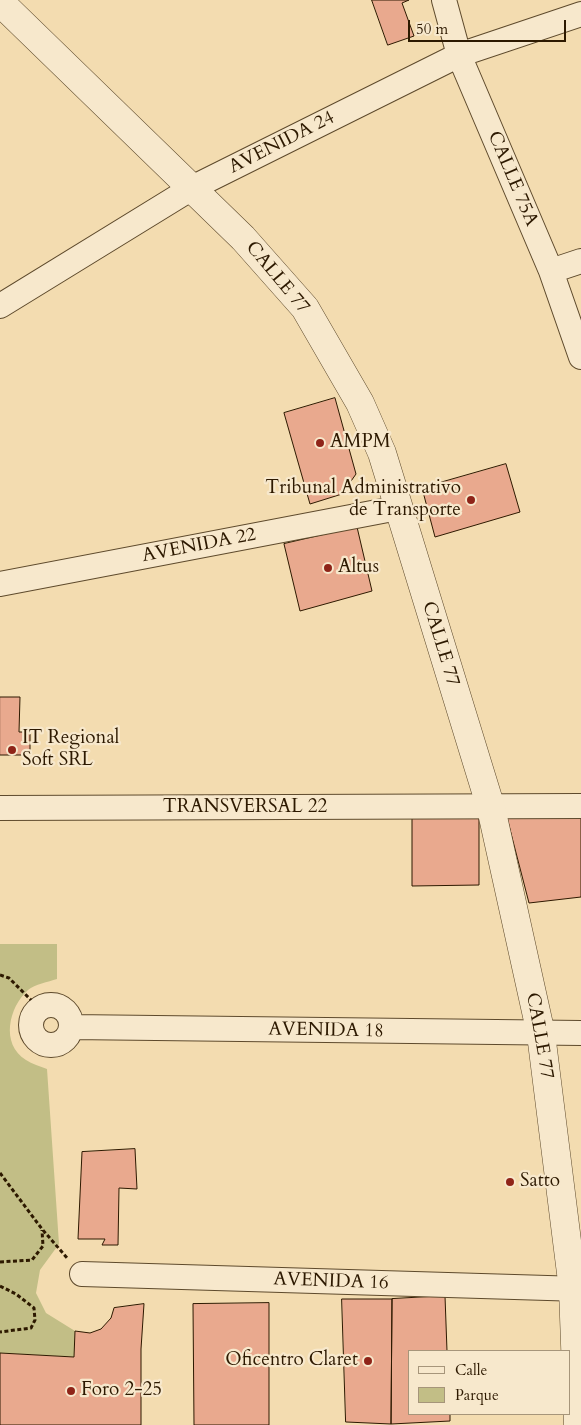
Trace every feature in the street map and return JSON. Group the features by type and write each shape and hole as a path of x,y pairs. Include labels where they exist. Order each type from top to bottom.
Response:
{"street":[{"name":"CALLE 75A","path":"444,0 459,55 551,271 581,357"},
{"name":"CALLE 77","path":"0,2 243,238 306,308 360,403 382,453 491,808 541,1034 577,1289 578,1425"},
{"name":"AVENIDA 24","path":"0,306 192,188 459,55 581,14"},
{"path":"551,271 581,261"},
{"name":"AVENIDA 22","path":"0,584 398,508"},
{"name":"TRANSVERSAL 22","path":"0,808 491,808 581,806"},
{"path":"52,1006 58,1007 68,1015 71,1027 69,1033 60,1043 54,1045 40,1043 32,1032 31,1025 35,1014 40,1009 52,1006"},
{"name":"AVENIDA 18","path":"71,1027 581,1033"},
{"name":"AVENIDA 16","path":"82,1274 577,1289"}],"path":[{"path":"0,975 9,978 40,1009"},
{"path":"0,1173 42,1229 82,1274"},
{"path":"0,1262 32,1260 43,1246 42,1229"},
{"path":"0,1286 16,1294 34,1308 35,1320 31,1328 0,1332"}],"green space":[{"path":"0,944 57,944 57,979 34,986 21,997 12,1015 10,1035 18,1053 28,1061 47,1069 59,1244 40,1270 36,1293 46,1313 75,1331 74,1357 0,1353"}],"building":[{"path":"372,0 409,0 402,3 414,36 388,45"},
{"name":"AMPM","path":"335,398 356,474 342,494 310,504 284,413"},
{"name":"Tribunal Administrativo de Transporte","path":"506,464 520,512 435,537 422,488"},
{"name":"Altus","path":"357,527 372,591 300,611 284,544"},
{"path":"0,697 20,697 19,732 30,732 30,755 0,755"},
{"path":"581,813 581,897 529,903 506,814"},
{"path":"479,816 479,885 412,886 412,819"},
{"path":"135,1149 137,1189 119,1188 118,1245 102,1245 105,1239 78,1239 82,1152"},
{"path":"445,1296 447,1350 408,1350 408,1415 450,1415 450,1421 391,1424 392,1299"},
{"name":"Oficentro Claret","path":"342,1299 392,1299 391,1424 346,1422"},
{"path":"269,1303 269,1425 194,1425 193,1304"},
{"name":"Foro 2-25","path":"144,1304 141,1349 141,1425 0,1425 0,1353 74,1357 75,1331 90,1333 101,1329 111,1318 114,1308"}],"place":[{"name":"AMPM","path":"320,443"},
{"name":"Tribunal Administrativo de Transporte","path":"471,500"},
{"name":"Altus","path":"328,568"},
{"name":"IT Regional Soft SRL","path":"12,750"},
{"name":"Satto","path":"510,1182"},
{"name":"Oficentro Claret","path":"368,1361"},
{"name":"Foro 2-25","path":"71,1391"}]}
